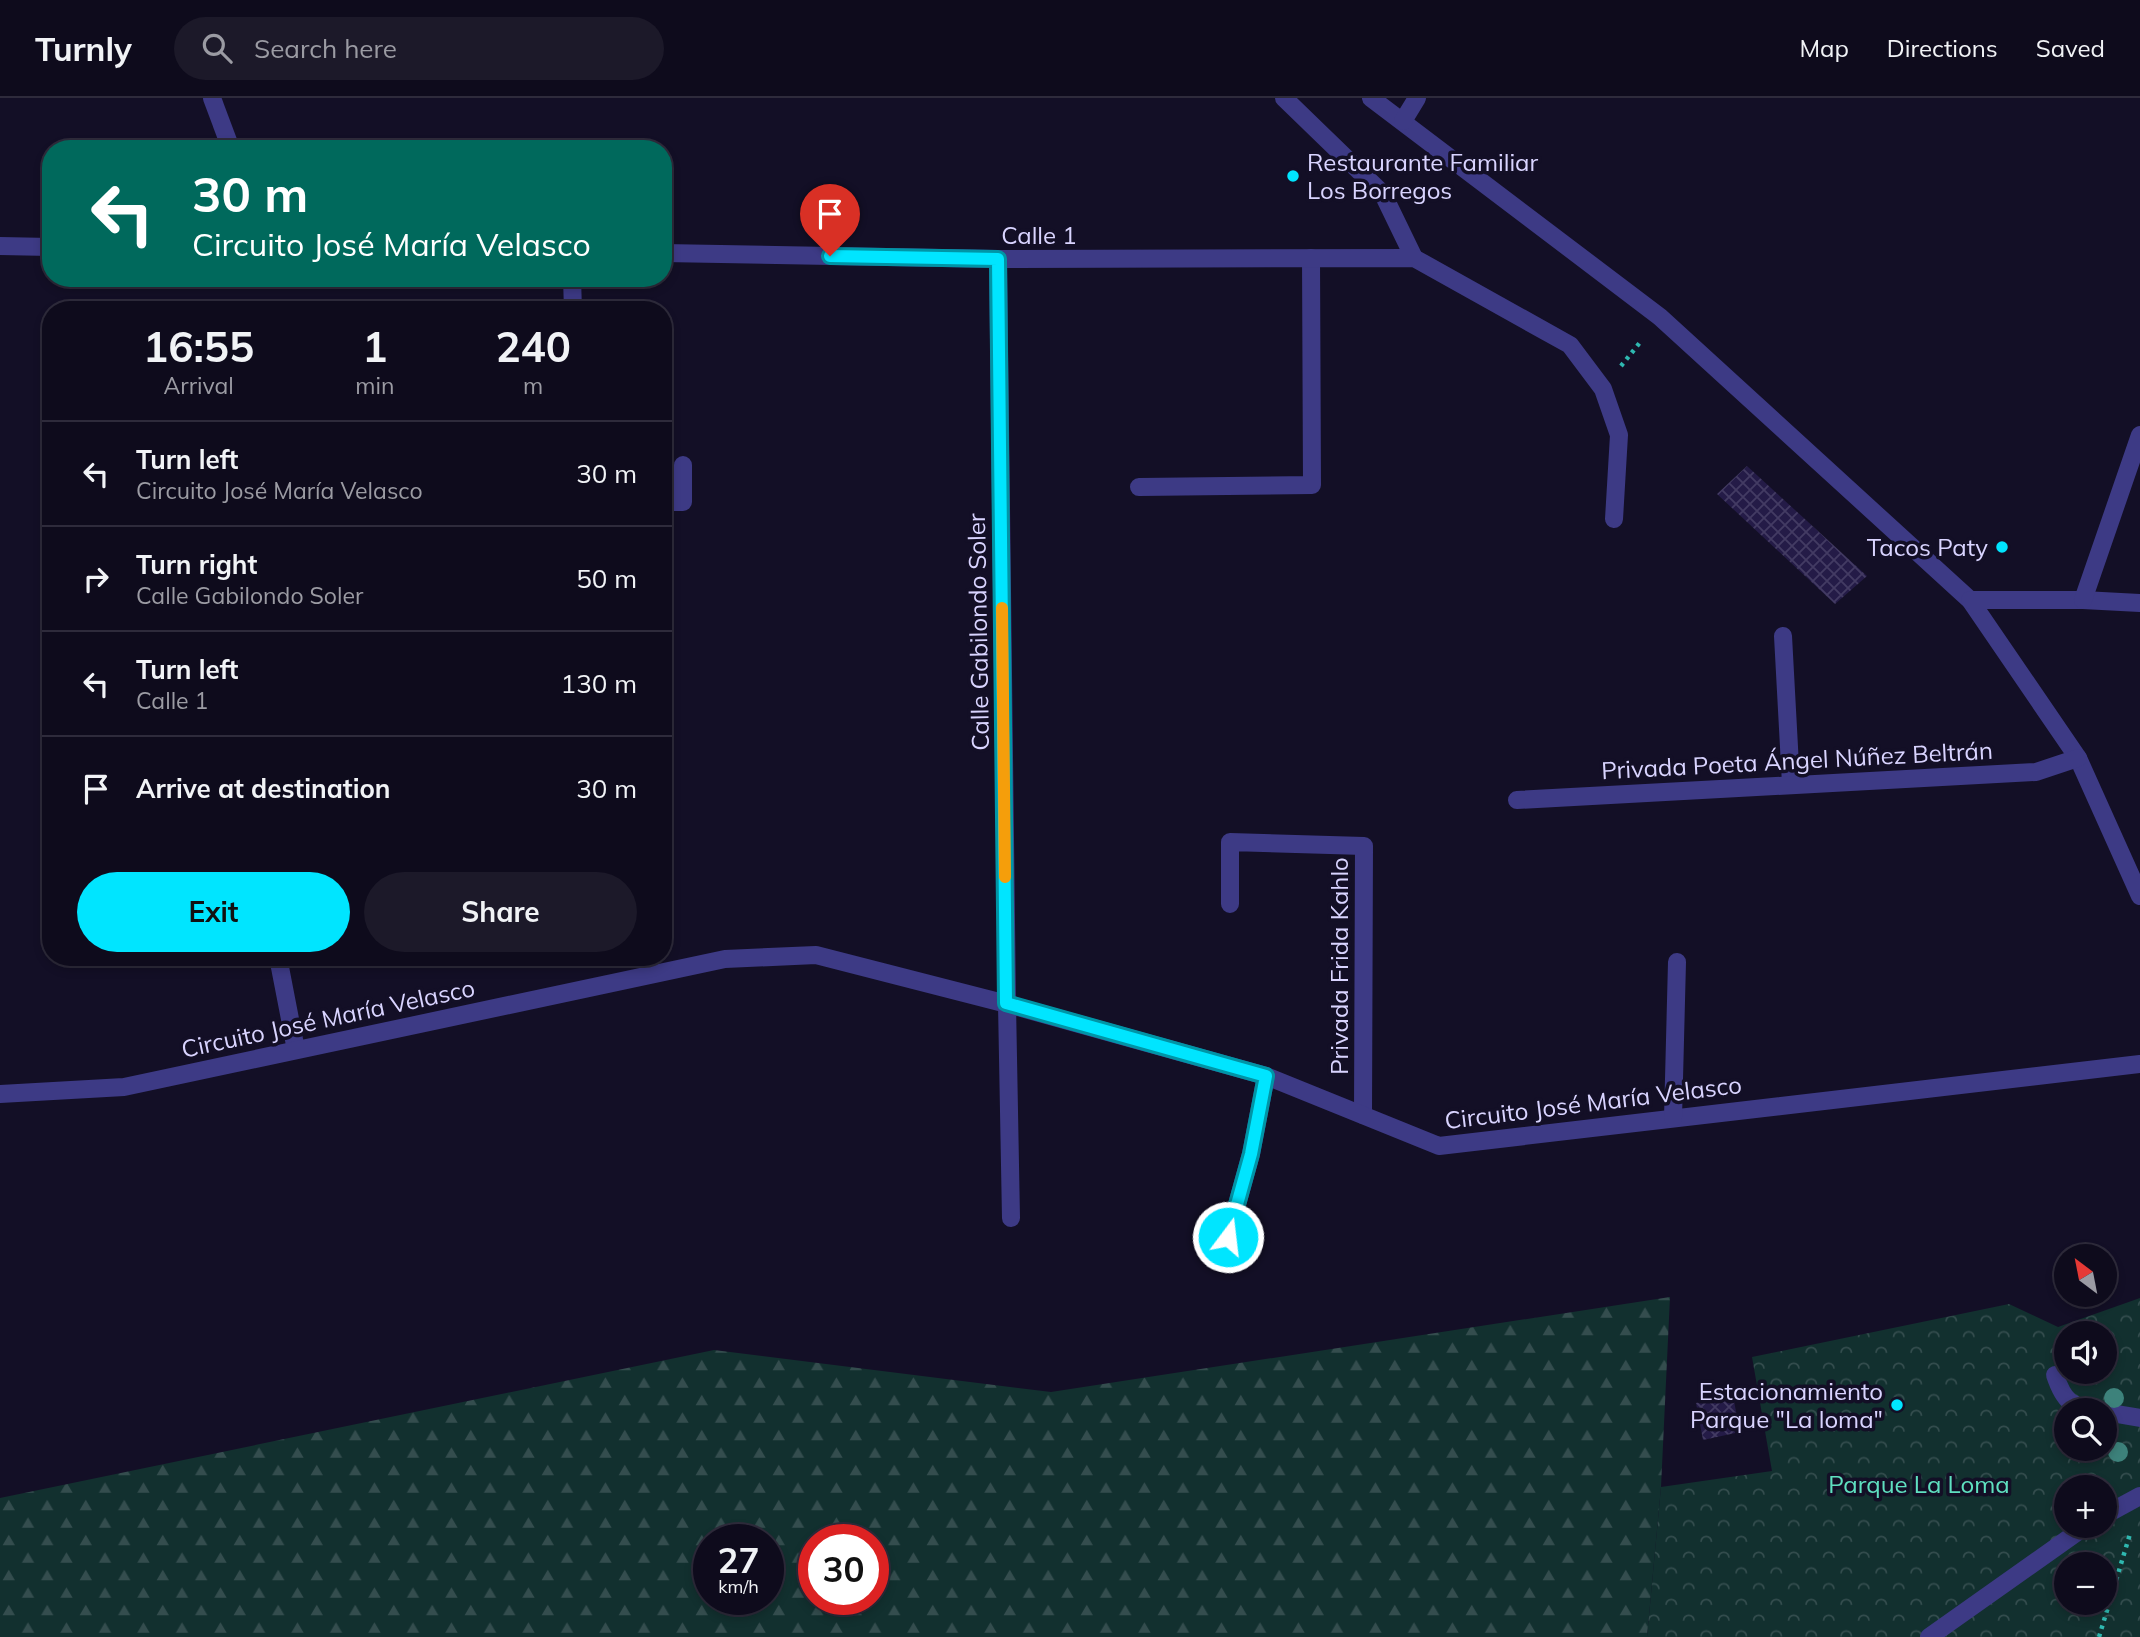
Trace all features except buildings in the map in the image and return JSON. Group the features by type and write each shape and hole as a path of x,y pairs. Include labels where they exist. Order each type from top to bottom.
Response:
{"street":[{"path":"212,98 228,140"},
{"path":"1284,98 1383,194 1414,258 1570,345 1603,389 1619,435 1614,519"},
{"path":"1371,98 1660,317 1970,600 2078,758 2140,896"},
{"path":"1404,121 1417,98"},
{"path":"0,246 42,247"},
{"name":"Calle 1","path":"672,253 998,259 1414,258"},
{"path":"1139,487 1312,485 1311,258"},
{"name":"Calle Gabilondo Soler","path":"998,259 1011,1218"},
{"path":"2083,600 2140,435"},
{"path":"672,502 683,502 683,465"},
{"path":"1970,600 2140,603"},
{"path":"1783,636 1791,784"},
{"name":"Privada Poeta Ángel Núñez Beltrán","path":"1517,800 2036,772 2078,758"},
{"name":"Privada Frida Kahlo","path":"1230,904 1230,842 1364,846 1363,1115"},
{"name":"Circuito José María Velasco","path":"0,1094 124,1087 725,958 816,955 1006,1003 1266,1076 1438,1146 2140,1064"},
{"path":"1673,1118 1677,962"},
{"path":"280,966 296,1050"},
{"path":"1228,1237 1251,1154 1266,1076"},
{"path":"2117,1414 2140,1418"},
{"path":"2117,1509 2135,1499"},
{"path":"1929,1637 2069,1538"}],"path":[{"path":"1603,389 1660,317"},
{"path":"2099,1637 2133,1523 2135,1499"}],"green space":[{"path":"1670,1297 1661,1487 1647,1637 0,1637 0,1498 714,1350 1051,1392"},
{"name":"Parque La Loma","path":"2140,1298 2140,1637 1647,1637 1661,1487 1772,1471 1752,1357 2009,1304 2054,1325 2054,1384 2117,1384 2117,1321 2075,1321"}],"slow traffic":[{"path":"1002,608 1005,877"}],"place":[{"name":"Restaurante Familiar Los Borregos","path":"1293,176"},
{"name":"Tacos Paty","path":"2002,547"},
{"name":"Estacionamiento Parque \"La loma\"","path":"1897,1405"}],"route":[{"path":"830,256 998,259 1006,1003 1266,1076 1251,1154 1228,1237"}]}
